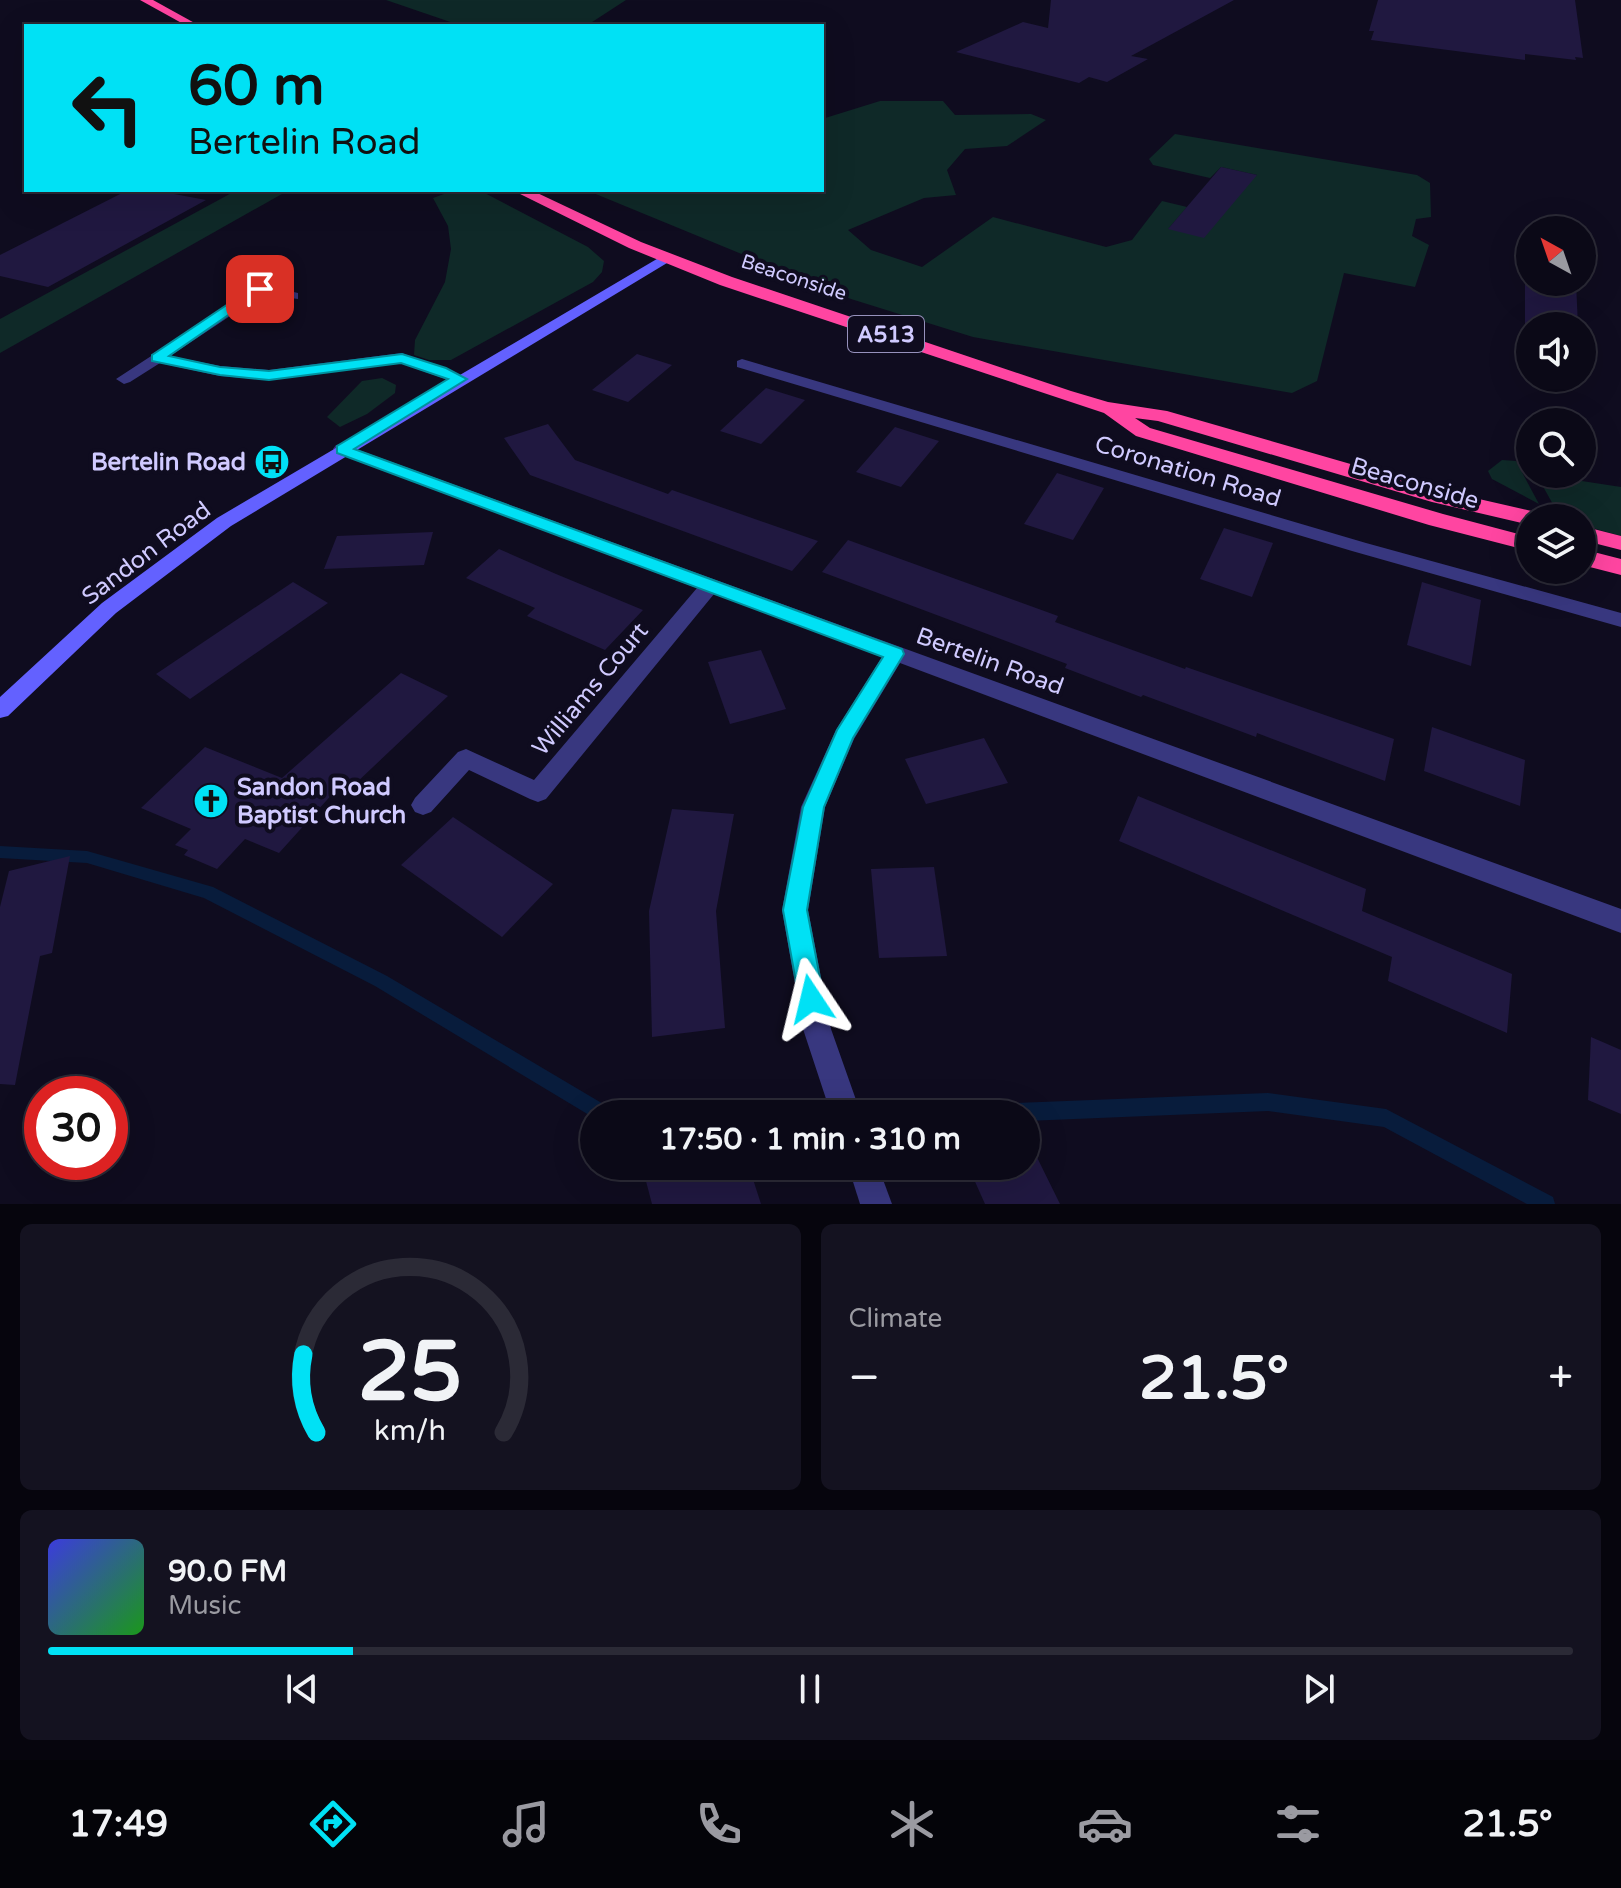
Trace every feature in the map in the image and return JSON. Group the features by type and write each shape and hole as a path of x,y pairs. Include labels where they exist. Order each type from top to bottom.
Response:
{"highway":[{"path":"145,0 191,24"},
{"name":"Beaconside","path":"523,192 726,281 1106,408 1160,415 1412,489 1516,514"},
{"name":"Beaconside","path":"1106,408 1143,432 1437,520 1516,540"},
{"path":"1596,537 1621,543"},
{"path":"1596,561 1621,567"}],"main road":[{"name":"Sandon Road","path":"0,710 109,608 224,522 667,257"}],"street":[{"path":"124,379 286,272"},
{"path":"260,289 293,296"},
{"path":"157,358 220,371 269,375 402,358 459,379"},
{"name":"Coronation Road","path":"742,364 1359,547 1621,620"},
{"name":"Bertelin Road","path":"342,449 1621,921"},
{"name":"Williams Court","path":"423,805 466,758 538,792 711,584"},
{"path":"841,1100 817,1029 795,910 813,807 844,736 895,654"},
{"path":"868,1180 876,1204"}],"green space":[{"path":"386,0 626,0 589,24 456,24"},
{"path":"880,101 943,101 955,115 1031,114 1046,120 1007,146 965,149 947,170 956,195 924,198 848,230 871,250 922,267 993,217 1106,247 1132,240 1162,201 1187,207 1168,229 1257,175 1221,167 1210,178 1153,165 1149,159 1175,134 1417,175 1430,183 1431,217 1416,219 1412,236 1429,245 1415,287 1344,273 1317,381 1292,393 973,337 851,299 591,192 824,192 824,118"},
{"path":"233,192 285,192 0,353 0,319"},
{"path":"450,192 483,192 588,247 604,261 602,272 593,282 451,360 429,360 414,355 415,340 445,282 451,249 448,226 433,198"},
{"path":"382,378 396,385 395,393 367,414 340,427 327,417 362,381"},
{"path":"1502,460 1516,461 1516,488 1530,488 1539,504 1492,479 1488,471"},
{"path":"1596,483 1621,487 1621,536 1596,529 1596,504 1553,504 1544,488 1596,488"}],"building":[{"path":"1051,0 1234,0 1131,56 1148,59 1107,82 1089,77 1079,83 956,52 1023,22 1048,28"},
{"path":"1378,0 1575,0 1583,58 1575,57 1576,60 1525,54 1525,60 1371,40 1374,31 1369,31"},
{"path":"1221,167 1257,175 1204,238 1168,229"},
{"path":"124,192 164,192 206,200 48,287 0,276 0,255"},
{"path":"1525,296 1577,296 1577,312 1525,312"},
{"path":"637,354 672,365 628,402 592,390"},
{"path":"766,388 805,400 761,444 720,431"},
{"path":"548,424 575,460 668,494 672,490 818,541 792,571 530,475 504,438"},
{"path":"895,427 939,441 901,487 856,472"},
{"path":"1057,473 1104,488 1073,540 1024,524"},
{"path":"1224,528 1273,543 1252,597 1200,579"},
{"path":"433,532 424,565 324,569 337,536"},
{"path":"848,540 1058,616 1055,622 1394,739 1385,781 1257,733 1256,737 1143,695 1141,697 1065,668 1067,664 822,572"},
{"path":"499,549 643,610 605,650 527,616 535,608 466,578"},
{"path":"293,582 328,603 190,699 156,674"},
{"path":"1422,582 1481,600 1471,666 1407,645"},
{"path":"761,650 786,709 730,724 708,662"},
{"path":"401,673 448,696 354,785 345,780 279,853 245,839 217,869 184,855 188,850 175,845 191,829 141,808 205,747 282,778"},
{"path":"1432,727 1525,760 1520,806 1424,771"},
{"path":"984,738 1008,783 926,804 905,759"},
{"path":"1138,796 1366,889 1362,911 1512,974 1507,1033 1388,981 1392,957 1119,841"},
{"path":"672,809 734,814 716,911 725,1028 652,1037 649,911"},
{"path":"453,817 553,884 502,937 401,865"},
{"path":"70,856 52,953 40,956 15,1085 0,1084 0,907 9,871"},
{"path":"934,867 947,956 879,958 871,869"},
{"path":"1591,1037 1621,1050 1621,1114 1588,1100"},
{"path":"1040,1163 1060,1204 985,1204 974,1180 1040,1180"},
{"path":"646,1180 753,1180 761,1204 652,1204"}],"waterway":[{"path":"0,852 87,857 208,892 381,981 581,1100"},
{"path":"1040,1111 1268,1102 1386,1118 1546,1204"}],"place":[{"name":"Bertelin Road","path":"272,462"},
{"name":"Sandon Road Baptist Church","path":"211,801"}],"route":[{"path":"260,289 157,358 220,371 269,375 402,358 441,371 459,379 342,449 895,654 844,736 813,807 795,910 811,999"}]}
